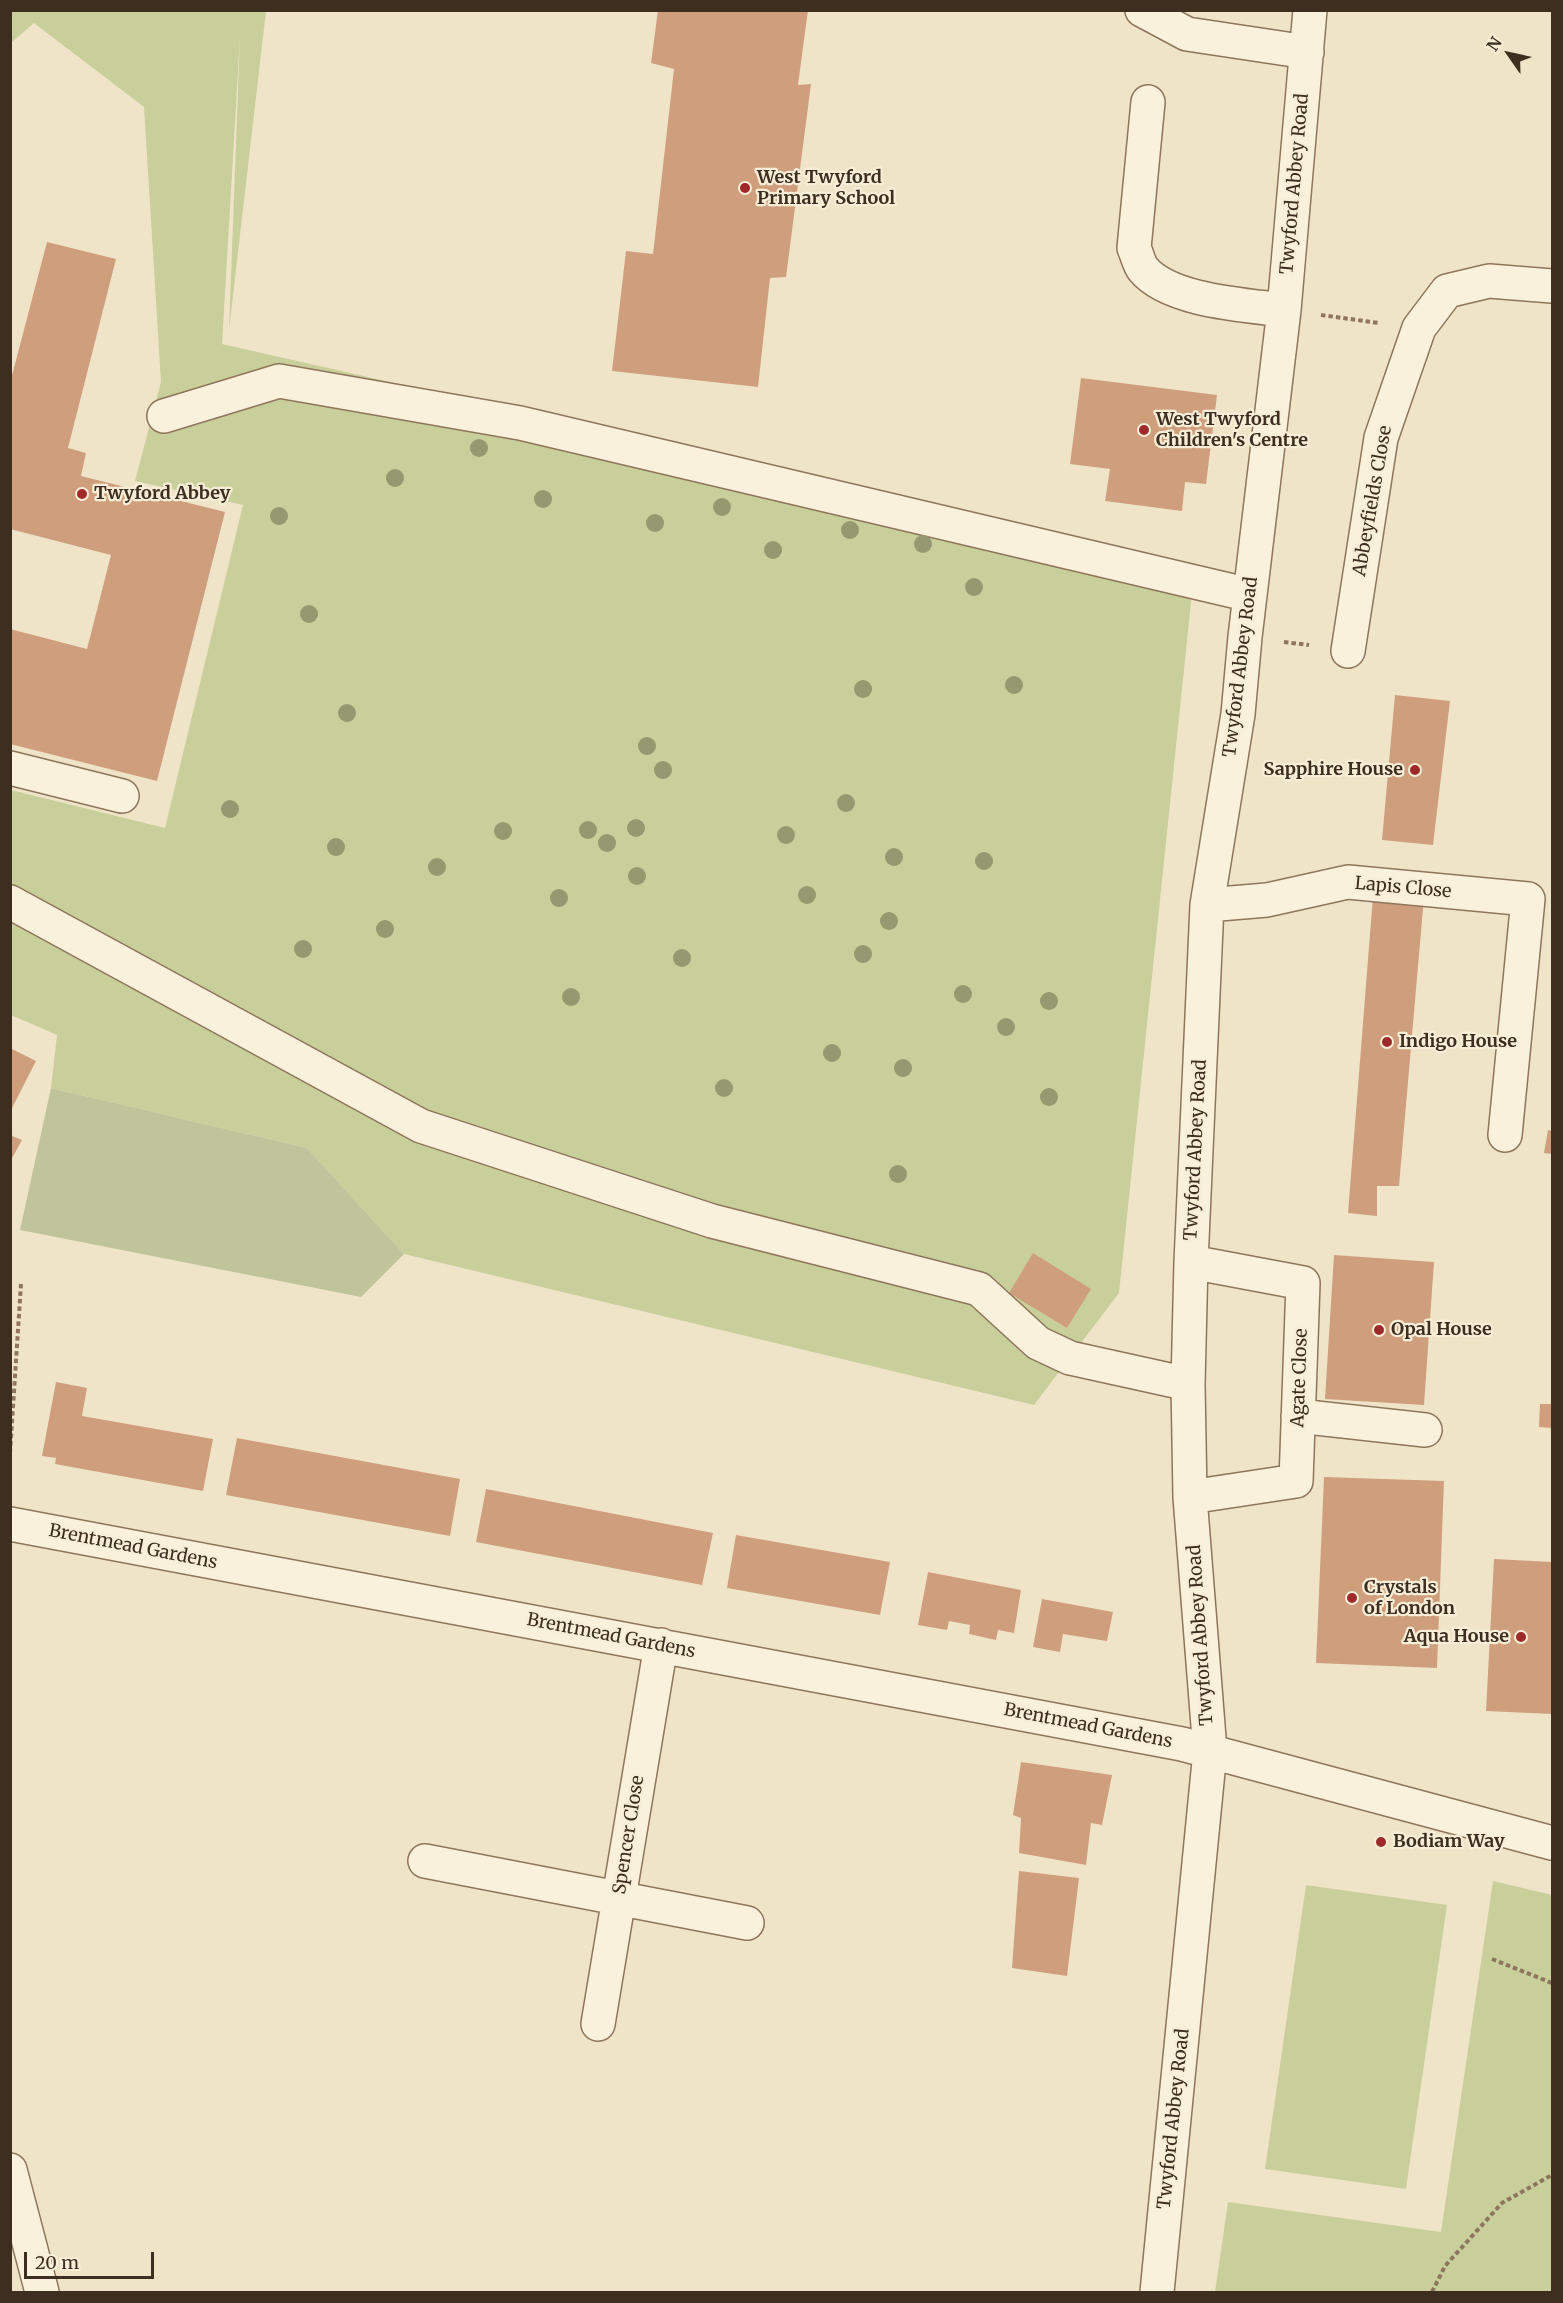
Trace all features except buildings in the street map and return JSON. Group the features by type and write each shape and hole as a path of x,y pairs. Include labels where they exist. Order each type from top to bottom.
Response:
{"street":[{"path":"1142,10 1187,34 1307,52"},
{"name":"Twyford Abbey Road","path":"1157,2292 1210,1751 1190,1497 1188,1384 1191,1262 1207,905 1238,714 1284,310 1310,10"},
{"path":"1148,102 1134,248 1143,269 1169,289 1212,301 1284,310"},
{"name":"Abbeyfields Close","path":"1348,651 1381,438 1419,328 1447,291 1489,281 1552,285"},
{"path":"164,416 279,381 520,423 1250,596"},
{"path":"10,768 122,796"},
{"name":"Lapis Close","path":"1207,905 1267,900 1348,882 1540,900 1505,1135"},
{"path":"10,902 421,1126 712,1221 979,1289 1038,1343 1070,1358 1188,1384"},
{"name":"Agate Close","path":"1190,1497 1296,1481 1303,1283 1191,1262"},
{"path":"1298,1416 1425,1430"},
{"name":"Brentmead Gardens","path":"10,1524 1210,1751"},
{"name":"Spencer Close","path":"598,2024 661,1646"},
{"path":"1210,1751 1552,1843"},
{"path":"425,1861 747,1923"},
{"path":"10,2170 42,2292"}],"path":[{"path":"1284,310 1419,328"},
{"path":"1245,637 1348,651"},
{"path":"10,1452 21,1284"},
{"path":"1492,1959 1552,1983"},
{"path":"1432,2292 1445,2266 1502,2203 1552,2175"}],"green space":[{"path":"11,11 266,11 229,330 240,37 222,344 1195,564 1119,1293 1034,1405 404,1254 307,1148 51,1088 57,1035 11,1015 11,790 165,828 243,505 135,481 161,382 144,107 34,23 11,43"},
{"path":"51,1088 307,1148 404,1254 361,1297 20,1230"},
{"path":"1493,1881 1552,1895 1552,2292 1215,2292 1228,2202 1441,2232"},
{"path":"1306,1885 1447,1905 1406,2189 1265,2169"}],"place":[{"name":"West Twyford Primary School","path":"745,188"},
{"name":"West Twyford Children's Centre","path":"1144,430"},
{"name":"Twyford Abbey","path":"82,494"},
{"name":"Sapphire House","path":"1415,770"},
{"name":"Indigo House","path":"1387,1042"},
{"name":"Opal House","path":"1379,1330"},
{"name":"Crystals of London","path":"1352,1598"},
{"name":"Aqua House","path":"1521,1637"},
{"name":"Bodiam Way","path":"1381,1842"}]}
